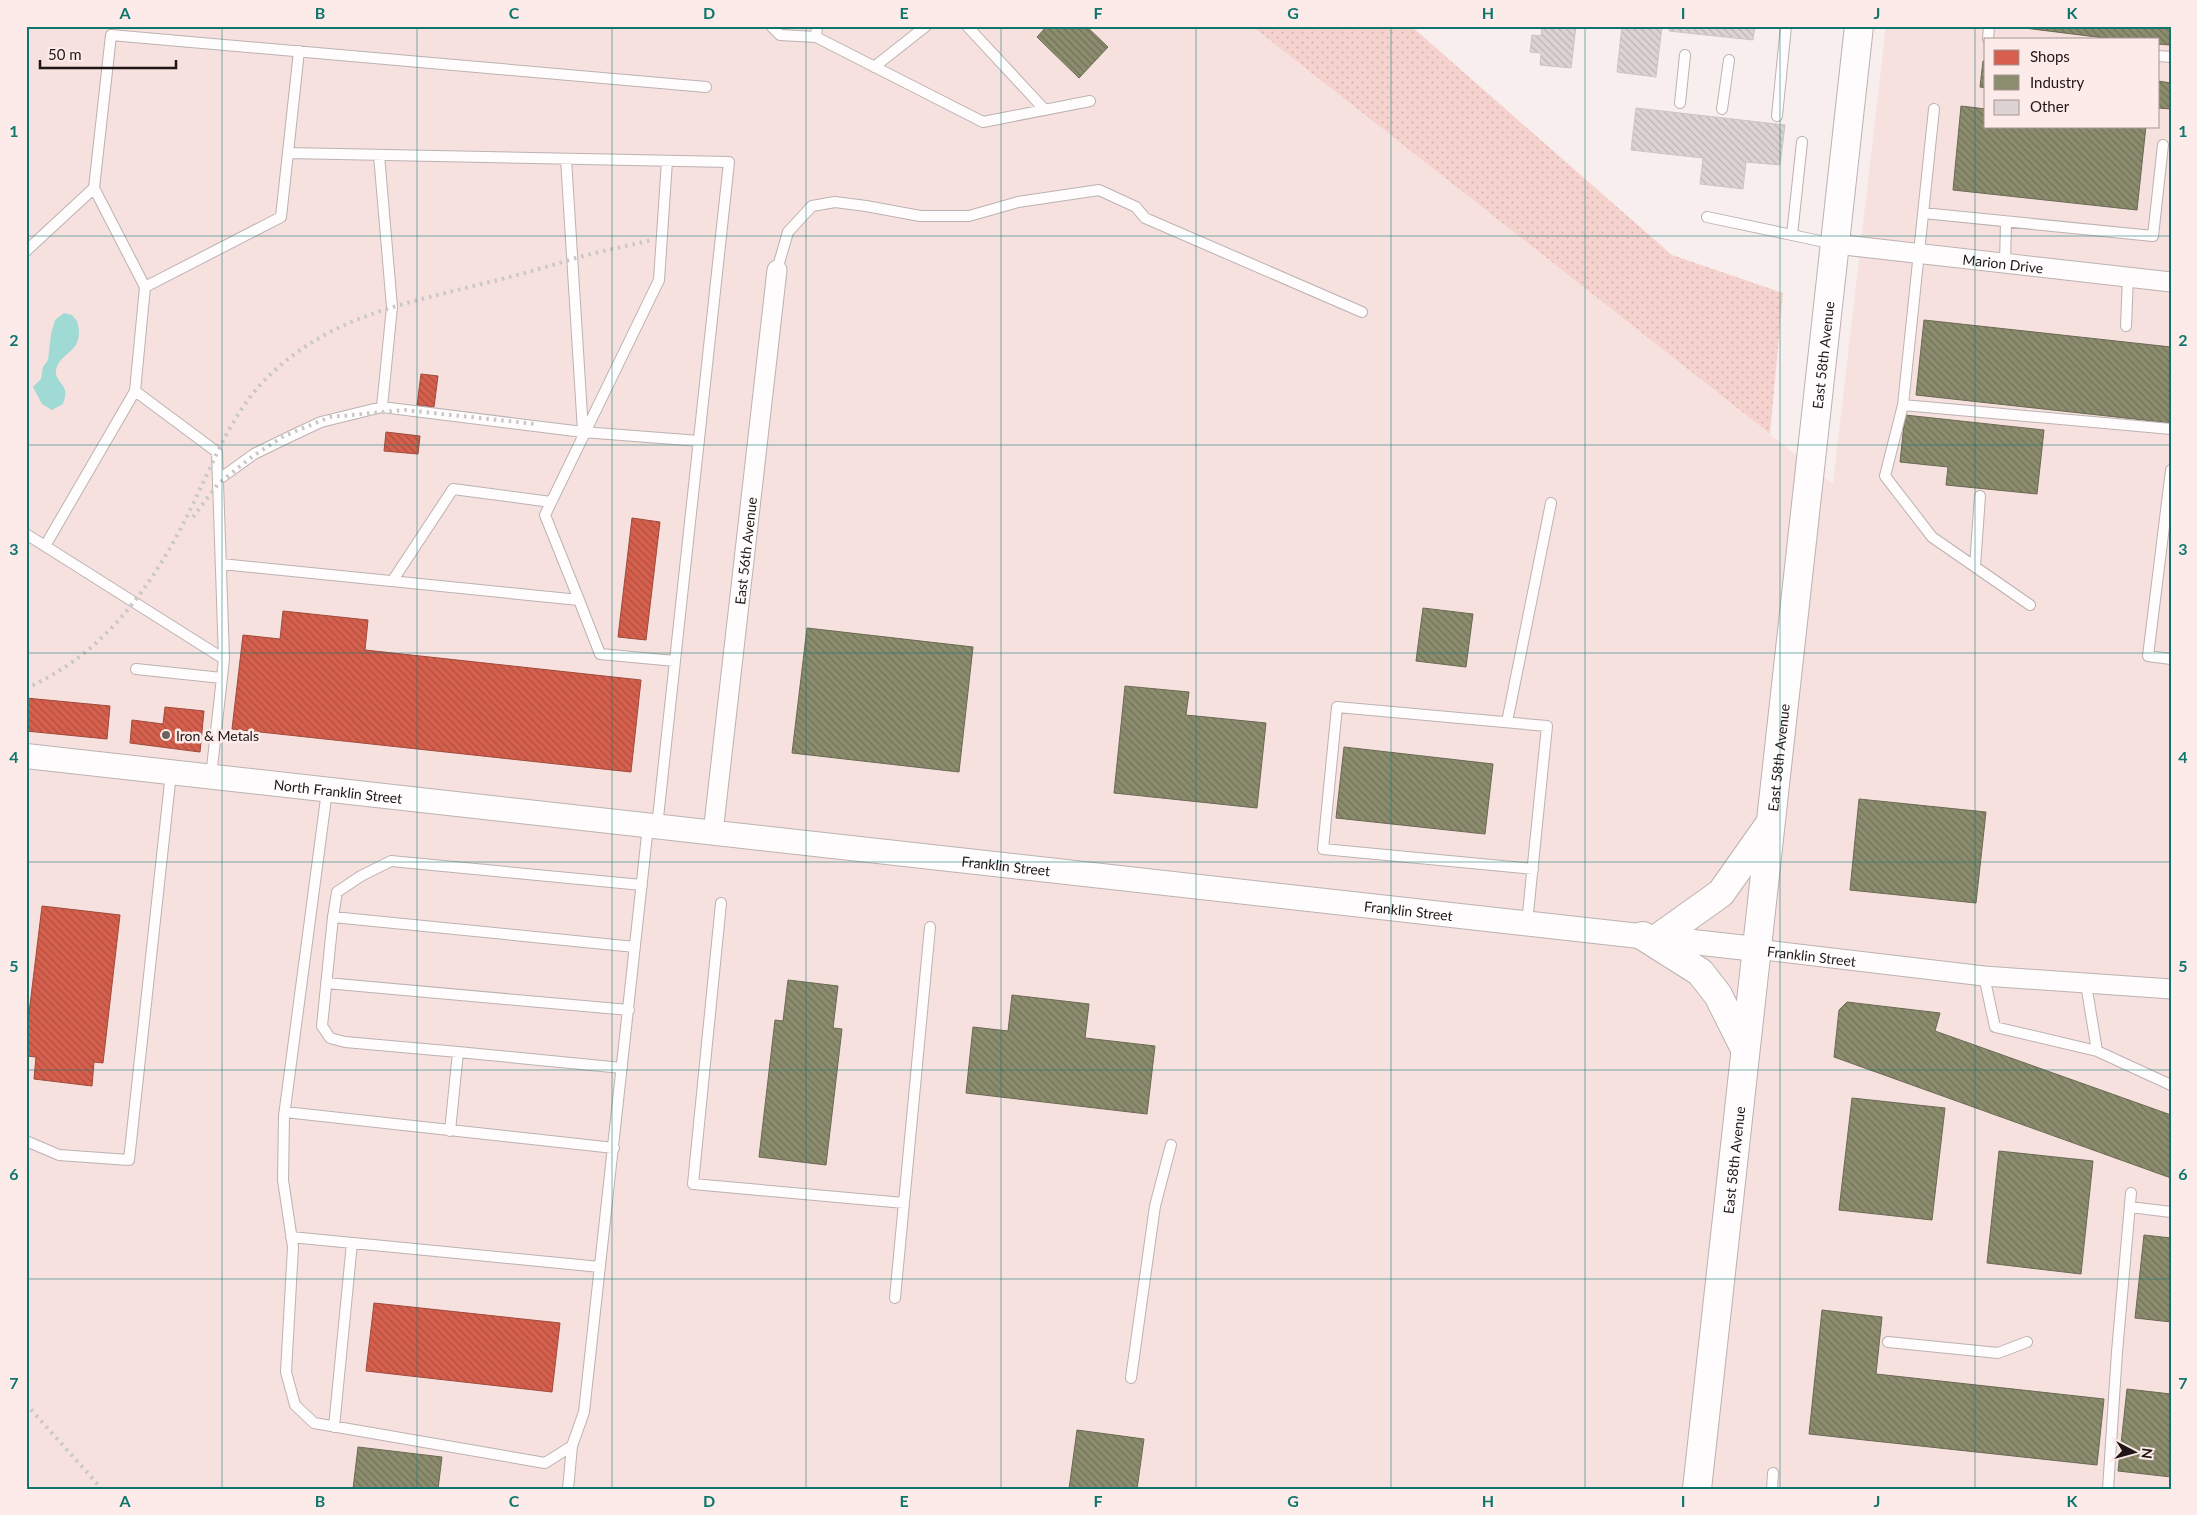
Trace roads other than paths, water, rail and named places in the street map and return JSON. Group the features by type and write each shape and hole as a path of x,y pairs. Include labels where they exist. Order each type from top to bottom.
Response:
{"main road":[{"name":"East 58th Avenue","path":"1697,1489 1859,26"},
{"path":"1745,1049 1718,995 1700,972 1651,937 1721,893 1770,824"}],"street":[{"name":"Marion Drive","path":"1835,244 2171,282"},
{"name":"East 56th Avenue","path":"713,833 778,270"},
{"name":"North Franklin Street","path":"26,756 653,827"},
{"name":"Franklin Street","path":"653,827 1651,937 1984,976 2171,989"}],"lane":[{"path":"771,26 780,35 817,32 874,67 983,122 1090,101"},
{"path":"874,67 926,26"},
{"path":"967,26 1045,110"},
{"path":"1776,116 1786,26"},
{"path":"45,546 135,391 145,287 94,188 111,35 706,87"},
{"path":"145,287 281,217 299,51"},
{"path":"1680,103 1685,54"},
{"path":"1722,109 1729,60"},
{"path":"1934,109 1903,405 1885,476 1932,537 2030,605"},
{"path":"1792,234 1802,142"},
{"path":"1924,214 2153,236 2163,145"},
{"path":"288,153 729,162 675,661 653,827 642,885 584,1412 572,1446 568,1489"},
{"path":"378,155 392,307 382,407"},
{"path":"566,159 584,432"},
{"path":"667,161 659,280 545,515 600,654 675,661"},
{"path":"26,251 94,188"},
{"path":"778,270 788,232 812,206 835,202 920,216 970,216 1018,202 1099,190 1136,207 1145,218 1362,312"},
{"path":"1707,217 1835,244"},
{"path":"2005,263 2006,222"},
{"path":"2126,326 2128,277"},
{"path":"135,391 217,452 224,659 211,777"},
{"path":"1903,405 2171,429"},
{"path":"218,480 254,454 322,422 382,407 584,432 699,441"},
{"path":"2171,470 2148,656 2171,659"},
{"path":"393,580 453,490 551,502"},
{"path":"1975,566 1980,496"},
{"path":"1507,722 1551,503"},
{"path":"26,534 224,659"},
{"path":"221,564 578,600"},
{"path":"136,669 222,678"},
{"path":"1528,924 1547,726 1337,707 1323,849 1533,869"},
{"path":"26,1141 59,1155 129,1160 171,773"},
{"path":"328,790 285,1112 282,1180 293,1247 286,1372 296,1405 314,1423 545,1462 572,1446"},
{"path":"622,1068 345,1042 330,1038 322,1026 333,917 337,892 361,876 391,860 642,885"},
{"path":"721,903 693,1184 904,1203"},
{"path":"333,917 636,947"},
{"path":"895,1298 930,927"},
{"path":"1984,976 1995,1027 2097,1051 2171,1085"},
{"path":"326,983 628,1010"},
{"path":"2086,984 2097,1051"},
{"path":"450,1130 458,1052"},
{"path":"285,1112 614,1148"},
{"path":"1131,1378 1155,1206 1171,1145"},
{"path":"2108,1489 2131,1193"},
{"path":"2130,1207 2171,1212"},
{"path":"291,1237 600,1267"},
{"path":"334,1427 352,1243"},
{"path":"1888,1342 1998,1353 2027,1342"},
{"path":"1772,1489 1773,1473"}],"water":[{"path":"64,313 72,315 77,321 78,341 57,367 56,375 64,388 65,394 63,404 52,410 42,404 33,387 41,379 43,367 48,360 51,334 55,320"}],"railway":[{"path":"26,689 60,670 86,652 123,615 140,594 182,527 236,417 259,386 296,353 321,337 347,324 400,305 585,255 652,240"},
{"path":"193,517 218,484 253,456 284,436 330,417 405,410 536,424"},
{"path":"26,1404 102,1489"}],"place":[{"name":"Iron & Metals","path":"166,735"}]}
